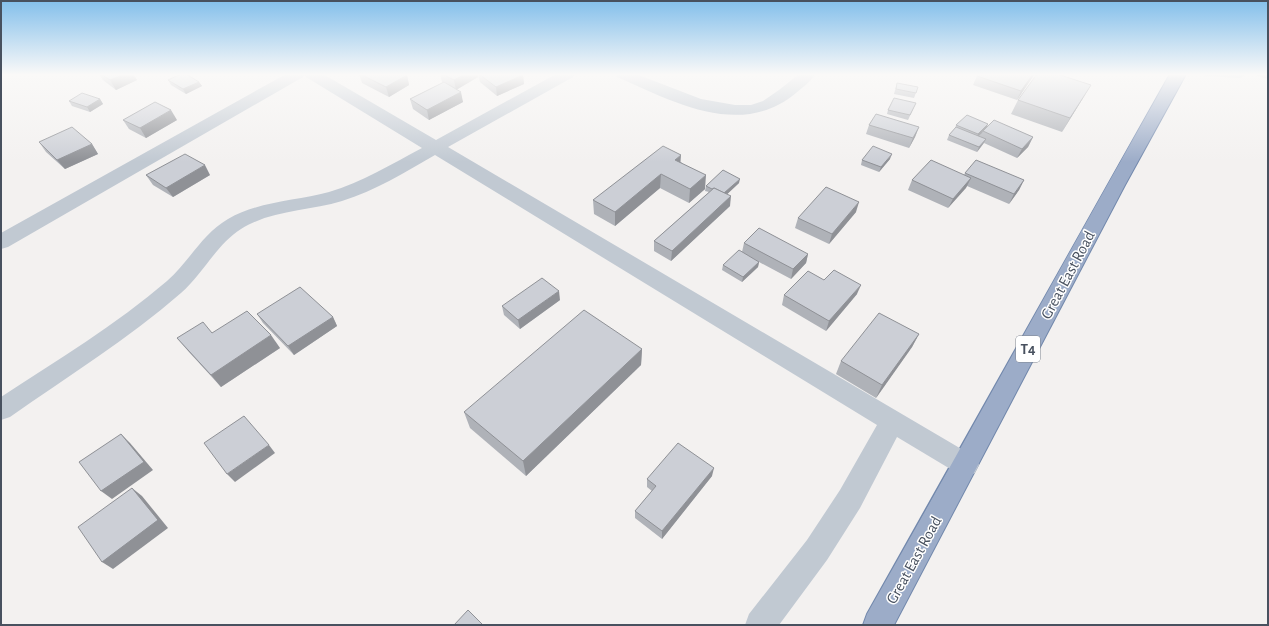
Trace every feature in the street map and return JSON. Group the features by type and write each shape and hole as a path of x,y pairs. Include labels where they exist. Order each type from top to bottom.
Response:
{"highway":[{"name":"Great East Road","path":"878,625 966,465 1112,192 1162,103"}],"street":[{"path":"1,242 246,103"},
{"path":"361,103 966,465"},
{"path":"1,410 149,307 188,273 223,232 234,224 264,211 347,194 375,181 514,103"},
{"path":"698,103 715,109 737,110 757,108 769,103"},
{"path":"760,625 817,550 850,499 892,420"}],"building":[{"path":"76,103 93,103 87,107"},
{"path":"153,103 157,103 171,110 140,128 123,120"},
{"path":"417,103 440,103 427,110"},
{"path":"891,103 916,103 910,115 888,110"},
{"path":"1027,103 1079,103 1070,118"},
{"path":"876,114 919,127 913,138 869,125"},
{"path":"967,115 988,124 978,134 956,125"},
{"path":"994,120 1033,137 1022,149 983,131"},
{"path":"72,127 92,144 57,160 39,142"},
{"path":"956,127 986,139 979,147 949,135"},
{"path":"663,146 681,155 675,160 706,175 690,189 661,174 615,212 593,200"},
{"path":"873,146 892,154 881,167 862,160"},
{"path":"185,154 205,165 166,188 146,175"},
{"path":"931,160 971,178 953,199 912,180"},
{"path":"976,160 1024,180 1014,194 965,173"},
{"path":"723,170 740,179 724,193 706,186"},
{"path":"826,187 859,202 832,234 798,218"},
{"path":"714,188 731,196 672,251 654,241"},
{"path":"759,228 808,254 793,269 744,243"},
{"path":"739,250 759,262 743,277 723,265"},
{"path":"834,270 861,285 829,321 784,295 808,271 824,280"},
{"path":"542,278 559,291 518,320 502,306"},
{"path":"300,287 333,317 288,346 257,314"},
{"path":"584,310 642,349 523,461 464,412"},
{"path":"247,311 271,335 211,375 177,338 203,322 212,333"},
{"path":"879,313 919,334 882,385 841,361"},
{"path":"244,416 269,445 227,474 204,443"},
{"path":"121,434 144,462 101,491 79,462"},
{"path":"678,443 714,468 662,531 635,511 656,486 647,479"},
{"path":"132,488 158,520 102,562 78,527"},
{"path":"468,610 483,625 454,625"}]}
